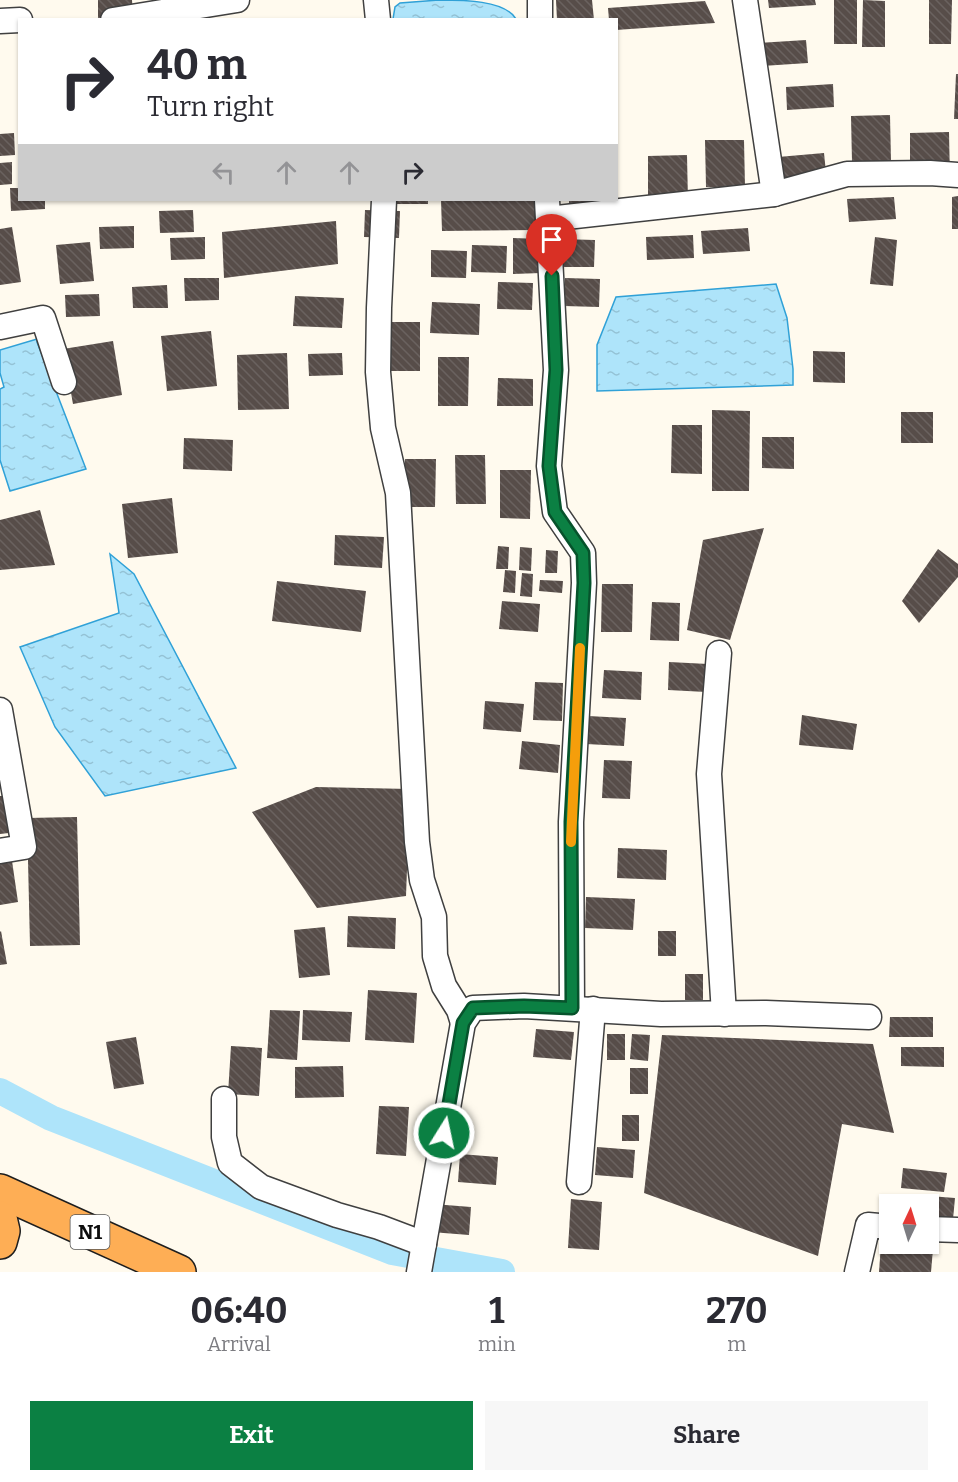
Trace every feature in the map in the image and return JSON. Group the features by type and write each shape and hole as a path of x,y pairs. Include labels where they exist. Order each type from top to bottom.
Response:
{"highway":[{"name":"N1","path":"0,1191 179,1272"},
{"path":"0,1218 3,1231 0,1242"}],"street":[{"path":"125,18 237,0"},
{"path":"376,0 378,18"},
{"path":"540,0 540,18"},
{"path":"745,0 774,194"},
{"path":"0,21 18,20"},
{"path":"579,1182 582,1009 571,822 584,583 583,553 555,512 549,466 556,370 548,209 774,194 847,174 958,175"},
{"path":"384,201 378,372 383,428 398,493 417,842 422,880 434,917 435,956 444,986 459,1010 463,1023"},
{"path":"0,327 43,318 64,382"},
{"path":"719,653 709,774 724,1014"},
{"path":"0,710 24,847 0,851"},
{"path":"419,1272 463,1023 473,1008 524,1006 661,1014 766,1013 870,1017"},
{"path":"224,1099 224,1137 230,1163 261,1187 424,1244"},
{"path":"857,1272 868,1225 879,1226"},
{"path":"939,1229 958,1230"}],"water":[{"path":"439,0 482,2 503,8 515,18 393,18 395,7 400,3"},
{"path":"776,284 787,318 793,385 597,391 597,345 616,297"},
{"path":"37,339 86,469 10,491 0,460 0,389 4,387 0,373 0,350"},
{"path":"110,554 134,574 236,768 105,796 55,727 20,647 119,613"}],"building":[{"path":"98,0 132,0 133,16 98,18"},
{"path":"556,0 592,0 594,18 557,18"},
{"path":"768,0 815,0 816,5 769,8"},
{"path":"834,0 857,0 857,44 834,44"},
{"path":"863,0 885,1 885,47 862,47"},
{"path":"929,0 952,0 951,44 929,44"},
{"path":"705,1 715,23 618,30 618,18 609,18 608,8"},
{"path":"806,40 808,63 761,66 760,43"},
{"path":"956,74 958,74 958,119 954,119"},
{"path":"833,84 834,107 787,110 786,87"},
{"path":"890,115 891,162 852,162 851,116"},
{"path":"949,132 950,179 910,179 910,133"},
{"path":"14,133 15,155 0,156 0,134"},
{"path":"705,140 744,140 745,187 706,187"},
{"path":"824,153 828,192 781,196 778,157"},
{"path":"687,155 688,202 648,202 648,156"},
{"path":"12,162 12,184 0,185 0,163"},
{"path":"10,188 18,188 18,201 45,201 45,209 11,211"},
{"path":"958,196 958,229 952,229 952,197"},
{"path":"894,197 896,219 849,222 847,199"},
{"path":"393,201 428,201 428,204 393,204"},
{"path":"441,201 538,201 539,230 442,231"},
{"path":"569,201 608,201 609,217 569,217"},
{"path":"193,210 194,232 160,233 159,211"},
{"path":"365,210 400,211 399,238 364,237"},
{"path":"336,221 338,264 224,278 222,232"},
{"path":"134,226 134,248 100,249 99,227"},
{"path":"12,227 21,282 0,285 0,229"},
{"path":"748,228 750,251 703,254 701,231"},
{"path":"693,235 694,258 647,260 646,237"},
{"path":"205,237 205,259 171,260 170,238"},
{"path":"875,237 897,240 893,286 870,284"},
{"path":"513,238 541,239 541,273 513,274"},
{"path":"560,239 595,240 594,267 559,267"},
{"path":"90,242 94,281 60,284 56,245"},
{"path":"472,245 507,246 506,273 471,272"},
{"path":"431,250 467,251 466,278 431,277"},
{"path":"184,278 219,278 219,300 185,301"},
{"path":"565,278 600,279 599,307 564,306"},
{"path":"498,282 533,283 532,310 497,309"},
{"path":"167,285 168,308 133,308 132,287"},
{"path":"99,294 100,316 66,317 65,295"},
{"path":"295,296 344,298 342,328 293,326"},
{"path":"432,302 480,304 479,335 430,333"},
{"path":"389,322 420,322 420,371 389,371"},
{"path":"211,331 217,386 167,391 161,336"},
{"path":"113,341 122,395 73,404 63,349"},
{"path":"813,351 845,352 845,383 813,382"},
{"path":"287,353 289,409 238,410 237,355"},
{"path":"342,353 343,375 309,376 308,354"},
{"path":"438,357 469,357 468,406 438,406"},
{"path":"498,378 533,379 533,406 497,406"},
{"path":"712,410 750,411 749,491 712,491"},
{"path":"901,412 933,412 933,443 901,443"},
{"path":"672,425 702,425 702,474 671,473"},
{"path":"762,437 794,437 794,469 762,468"},
{"path":"184,438 233,440 232,471 183,469"},
{"path":"455,455 485,455 486,504 456,504"},
{"path":"405,459 436,459 435,507 405,507"},
{"path":"500,470 531,470 530,519 500,518"},
{"path":"172,498 178,553 128,558 122,504"},
{"path":"40,510 55,565 0,570 0,520"},
{"path":"764,528 730,640 687,630 703,540"},
{"path":"335,535 384,537 382,568 334,565"},
{"path":"498,546 509,547 508,569 496,569"},
{"path":"520,547 532,548 531,571 519,570"},
{"path":"938,549 958,564 958,577 919,623 902,601"},
{"path":"546,550 558,551 557,573 545,573"},
{"path":"505,570 516,571 515,593 503,592"},
{"path":"522,573 533,574 532,597 520,596"},
{"path":"540,580 563,581 562,593 539,591"},
{"path":"277,581 366,591 361,632 272,621"},
{"path":"602,584 633,584 632,632 601,632"},
{"path":"502,601 540,604 538,632 499,629"},
{"path":"652,602 680,603 679,641 650,640"},
{"path":"669,662 708,664 706,692 668,690"},
{"path":"604,670 642,672 641,700 602,698"},
{"path":"535,682 563,683 562,721 533,720"},
{"path":"485,701 524,704 521,732 483,729"},
{"path":"802,715 857,724 853,750 799,745"},
{"path":"588,716 626,718 624,746 586,744"},
{"path":"522,741 560,745 558,773 519,769"},
{"path":"604,760 632,761 630,799 602,798"},
{"path":"316,787 410,789 406,896 317,908 252,812"},
{"path":"0,796 3,796 9,833 0,834"},
{"path":"77,817 80,945 30,946 27,818"},
{"path":"618,848 667,850 666,880 617,878"},
{"path":"11,854 18,902 0,905 0,856"},
{"path":"586,897 635,899 633,930 585,928"},
{"path":"348,916 396,918 395,949 347,947"},
{"path":"325,927 330,975 299,978 294,930"},
{"path":"658,931 676,931 676,956 658,956"},
{"path":"0,932 7,964 0,965"},
{"path":"685,974 703,974 703,1000 685,1000"},
{"path":"368,990 417,993 414,1043 365,1040"},
{"path":"270,1010 300,1011 297,1060 267,1058"},
{"path":"303,1010 352,1012 350,1042 302,1040"},
{"path":"890,1017 933,1017 933,1037 889,1037"},
{"path":"536,1029 574,1032 571,1060 533,1057"},
{"path":"607,1034 625,1034 625,1060 607,1060"},
{"path":"632,1034 650,1035 648,1061 630,1059"},
{"path":"662,1035 873,1044 894,1133 842,1124 818,1256 644,1193"},
{"path":"136,1037 144,1084 114,1089 106,1042"},
{"path":"231,1046 262,1048 259,1096 228,1094"},
{"path":"901,1047 944,1047 944,1067 901,1066"},
{"path":"343,1066 344,1097 295,1098 295,1067"},
{"path":"630,1068 648,1068 648,1094 630,1094"},
{"path":"379,1106 409,1107 406,1156 376,1154"},
{"path":"622,1115 639,1115 639,1141 622,1141"},
{"path":"597,1147 635,1150 633,1178 595,1175"},
{"path":"460,1154 498,1157 496,1185 458,1182"},
{"path":"903,1168 947,1173 944,1192 901,1188"},
{"path":"939,1197 955,1198 952,1230 939,1229"},
{"path":"571,1199 602,1202 599,1250 568,1248"},
{"path":"433,1204 471,1207 469,1235 431,1232"},
{"path":"880,1254 933,1254 931,1272 879,1272"}],"waterway":[{"path":"0,1091 51,1118 392,1252 502,1272"}],"slow traffic":[{"path":"571,842 580,648"}],"route":[{"path":"444,1133 463,1023 473,1008 524,1006 572,1008 571,822 584,583 583,553 555,512 549,466 556,370 552,276"}]}
